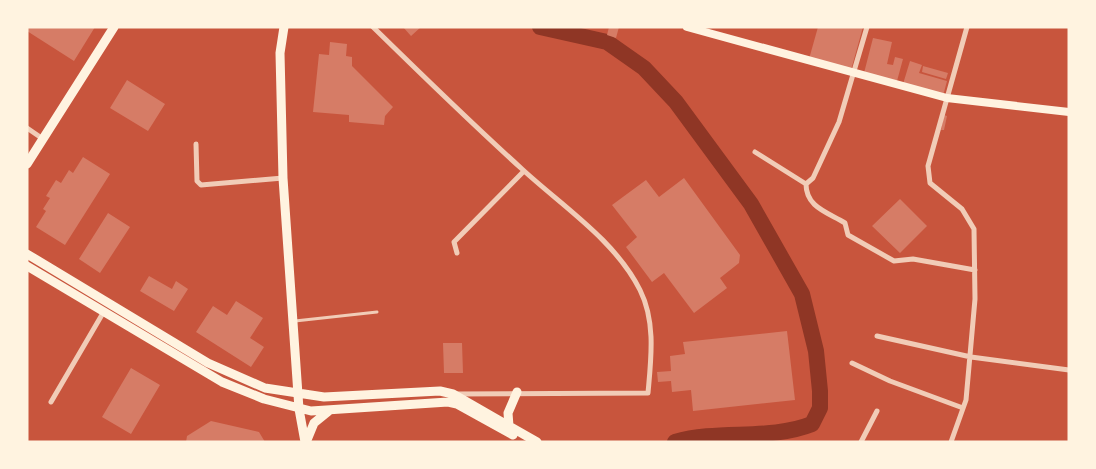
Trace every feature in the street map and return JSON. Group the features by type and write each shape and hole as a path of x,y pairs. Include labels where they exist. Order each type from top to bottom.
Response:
{"main road":[{"path":"27,164 114,27"},
{"path":"284,27 279,53 283,178 299,409 305,442"},
{"path":"687,27 947,98 1069,112"},
{"path":"27,254 226,372 265,388 324,397 440,392 453,394 537,442"},
{"path":"27,266 222,382 299,409 330,410 448,402 457,404 525,442"},
{"path":"122,324 127,315"},
{"path":"509,426 508,413 517,392"},
{"path":"305,442 314,423 330,410"}],"street":[{"path":"373,27 524,171 591,230 628,268 641,292 652,340 648,393 453,394"},
{"path":"867,27 854,74 825,155 813,178 806,184 806,194 812,205 845,223 848,235 881,256 894,261 913,259 975,270"},
{"path":"951,442 963,408 971,357 975,270 972,222 962,209 934,189 928,175 968,27"},
{"path":"27,128 43,139"},
{"path":"196,144 197,181 201,185 283,178"},
{"path":"755,152 806,184"},
{"path":"458,253 454,242 524,171"},
{"path":"51,402 104,313"},
{"path":"877,336 971,357 1069,370"},
{"path":"852,363 890,381 963,408"},
{"path":"861,442 877,411"}],"lane":[{"path":"294,321 377,312"}],"building":[{"path":"27,27 95,27 74,61 27,31"},
{"path":"403,27 421,27 411,36"},
{"path":"609,27 619,27 616,38 607,35"},
{"path":"818,27 863,27 851,70 809,59"},
{"path":"873,38 892,42 887,64 893,65 895,57 903,59 897,81 864,73"},
{"path":"330,42 347,44 346,56 352,57 352,66 393,107 385,116 384,125 349,122 349,115 313,112 319,54 329,55"},
{"path":"910,61 922,65 919,73 947,81 943,96 903,84"},
{"path":"923,66 948,73 946,79 922,72"},
{"path":"127,80 165,104 148,131 110,108"},
{"path":"944,115 947,116 944,130 941,130"},
{"path":"83,157 110,174 65,245 36,227 46,211 43,209 50,198 46,196 56,180 61,183 69,170 73,173"},
{"path":"684,178 740,255 739,263 720,278 727,288 694,313 664,273 652,282 626,247 637,237 612,205 646,180 659,197"},
{"path":"900,199 927,226 900,253 872,226"},
{"path":"108,213 130,227 100,273 79,259"},
{"path":"149,276 172,289 176,281 188,289 174,311 140,291"},
{"path":"236,301 263,318 250,338 264,347 251,367 196,332 213,306 227,315"},
{"path":"787,331 795,400 693,411 691,390 672,392 671,381 658,382 657,372 671,371 670,356 685,354 683,342"},
{"path":"443,343 462,343 463,373 444,373"},
{"path":"131,368 160,385 131,434 102,417"},
{"path":"211,421 259,432 265,442 186,442 187,436"}],"waterway":[{"path":"540,27 607,42 644,68 676,102 751,204 802,294 816,351 820,391 820,408 812,424 779,432 709,436 675,442"}]}
